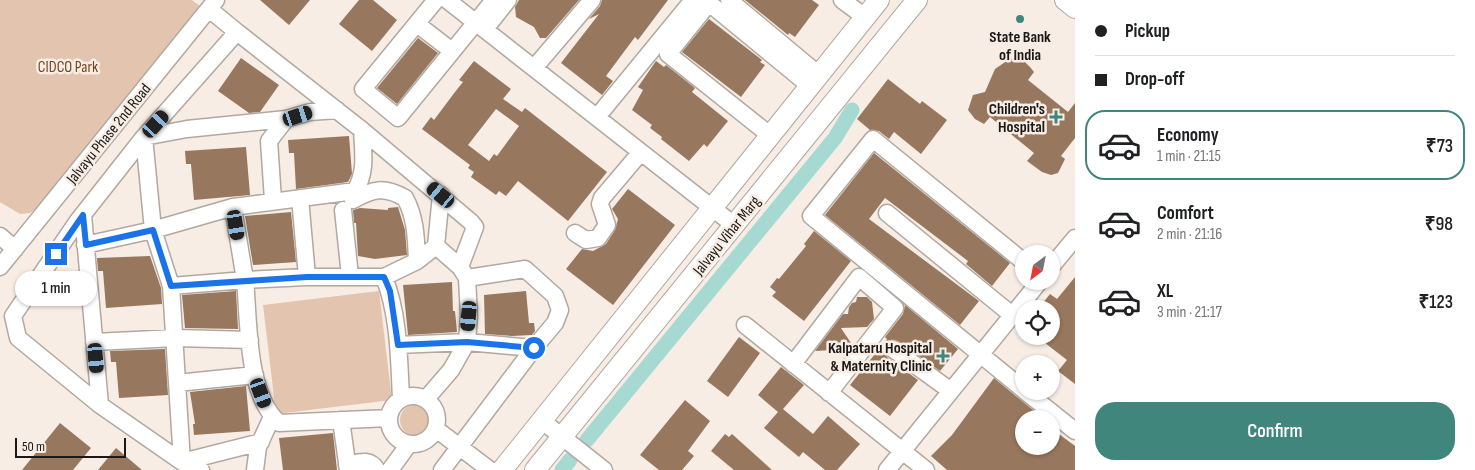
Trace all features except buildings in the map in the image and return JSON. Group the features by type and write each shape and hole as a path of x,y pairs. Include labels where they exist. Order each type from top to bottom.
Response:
{"main road":[{"name":"Jalvayu Vihar Marg","path":"502,470 879,0"},
{"name":"Jalvayu Vihar Marg","path":"535,470 567,440 734,225 917,0"},
{"path":"1065,0 1075,8"}],"street":[{"path":"436,0 363,90 398,118 452,51 508,0"},
{"path":"447,0 734,225"},
{"path":"534,68 592,0"},
{"path":"597,117 693,0"},
{"path":"729,0 815,80"},
{"path":"842,0 865,17"},
{"path":"480,26 487,2"},
{"path":"771,136 668,54 709,3 815,80"},
{"path":"212,5 237,32 362,130 441,195 475,227 464,272 469,316 467,342 450,370 426,399"},
{"name":"Jalvayu Phase 2nd Road","path":"0,267 212,5"},
{"path":"416,24 452,51"},
{"path":"201,470 182,462 100,405 18,338 13,316 83,215 144,137 237,32"},
{"path":"144,137 187,129 286,120 310,112 337,110"},
{"path":"273,200 269,141 286,120"},
{"path":"86,245 153,230 233,207 273,200 355,191 362,179 365,166 362,130"},
{"path":"144,137 153,230 171,286 176,338 182,462"},
{"path":"1015,255 873,138 811,216 1015,384"},
{"path":"576,233 586,240 598,238 607,225 600,204 602,198 641,152"},
{"path":"350,276 348,205 372,190 385,190 405,198 412,210 415,224 417,261"},
{"path":"171,286 307,277 384,277 417,261 436,246 441,195"},
{"path":"300,198 307,277"},
{"path":"233,207 245,280 254,375 272,417 279,423 389,418"},
{"path":"887,213 1012,315"},
{"path":"83,215 100,405"},
{"path":"0,236 15,248"},
{"path":"1060,256 1075,238"},
{"path":"436,246 464,272 525,269 556,296 560,310 555,323 442,470"},
{"path":"384,277 390,291 398,345 401,399"},
{"path":"793,364 859,277 895,308 829,393"},
{"path":"887,470 1033,290"},
{"path":"744,325 926,470"},
{"path":"94,342 176,338 250,340"},
{"path":"398,345 467,342 534,348"},
{"path":"894,349 951,391"},
{"path":"177,383 254,375"},
{"path":"409,396 426,399 436,412 434,433 421,443 408,444 396,438 391,432 389,418 391,410 401,399 409,396"},
{"path":"1035,400 1075,432"},
{"path":"255,470 261,442 272,417"},
{"path":"342,420 348,467 366,461 373,463 377,470"},
{"path":"541,420 604,470"},
{"path":"434,433 456,450 490,470"},
{"path":"182,462 261,442"},
{"path":"390,470 408,444"},
{"path":"456,450 473,470"}],"green space":[{"name":"CIDCO Park","path":"0,0 192,0 201,7 44,204 30,213 20,214 0,202"},
{"path":"379,291 392,400 276,414 263,305"},
{"path":"416,404 422,405 427,409 431,414 431,426 427,431 422,435 416,436 410,435 405,431 401,426 400,420 401,414 405,409 410,405"}],"waterway":[{"path":"587,440 835,138 852,110"},
{"path":"581,447 587,440"},
{"path":"562,470 570,460"}],"place":[{"name":"State Bank of India","path":"1020,19"},
{"name":"Children's Hospital","path":"1056,117"},
{"name":"Kalpataru Hospital & Maternity Clinic","path":"943,356"}],"route":[{"path":"56,254 83,215 86,245 153,230 171,286 307,277 384,277 390,291 398,345 467,342 534,348"}]}
